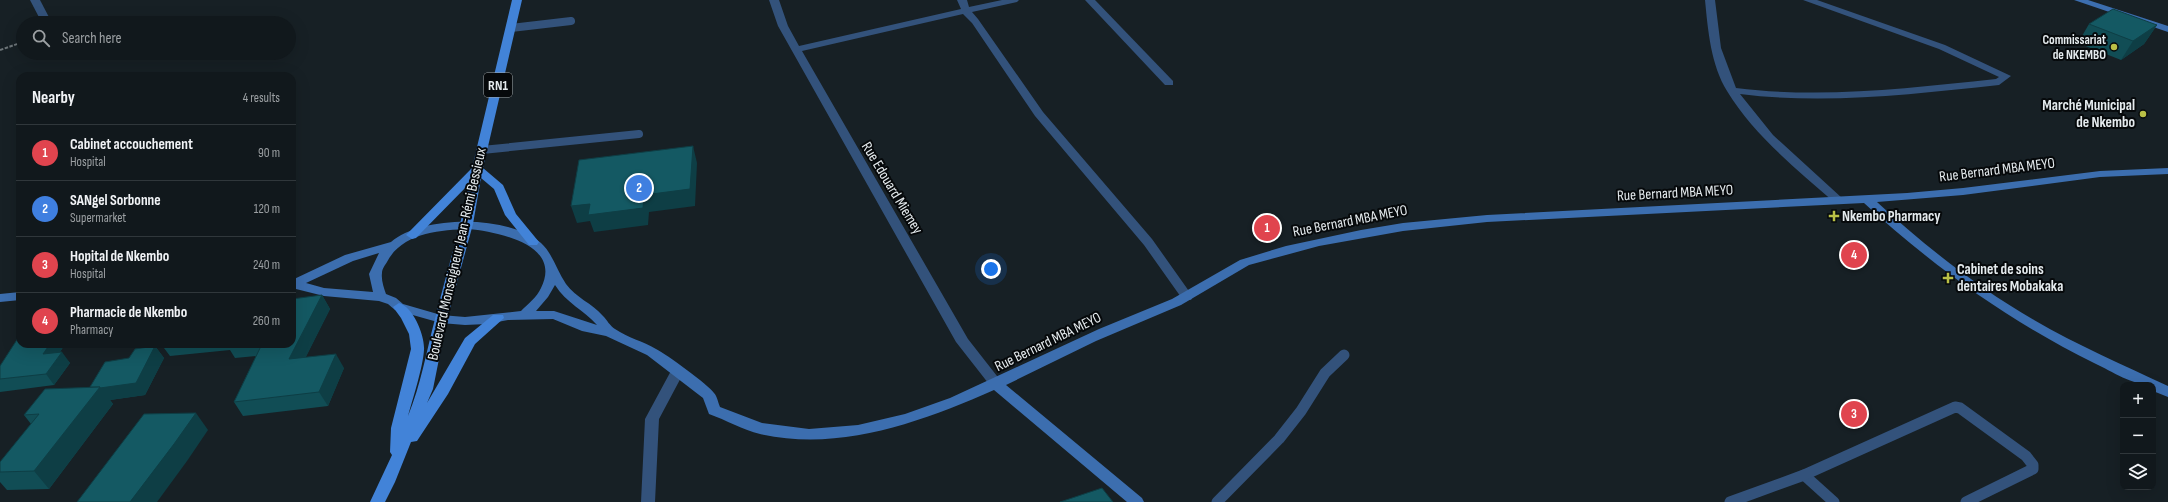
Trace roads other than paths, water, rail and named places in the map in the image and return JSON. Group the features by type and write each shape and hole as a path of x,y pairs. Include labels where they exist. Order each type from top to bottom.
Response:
{"main road":[{"name":"Boulevard Monseigneur Jean-Rémi Bessieux","path":"377,502 426,389 441,319 467,224 477,169 511,28 516,0"},
{"path":"2079,0 2168,29"},
{"path":"412,235 477,169 499,188 512,215 533,242 543,252 565,291 592,312 609,332"},
{"name":"Rue Bernard MBA MEYO","path":"609,332 652,352 709,395 714,410 737,423 785,433 812,435 866,429 910,417 997,385 1092,337 1187,297 1250,260 1341,237 1402,226 1484,218 1946,194 2035,181 2102,174 2168,171"},
{"path":"1865,198 1927,253 2013,312 2055,337 2168,392"},
{"path":"296,283 349,258 393,245 412,235 444,226 467,224 500,228 512,231 533,242"},
{"path":"380,297 375,272 381,259 393,245"},
{"path":"524,316 550,286 552,276 550,264"},
{"path":"296,285 324,292 380,297 392,301 407,316 415,334 418,349 398,428 396,461"},
{"path":"0,298 16,296"},
{"path":"399,307 441,319 464,321 524,316 554,316 587,328 609,332"},
{"path":"396,461 442,390 470,341 498,318"},
{"path":"997,385 1137,502"}],"street":[{"path":"34,0 43,16"},
{"name":"Rue Edouard Miemey","path":"774,0 783,26 798,49 870,182 908,243 963,342 997,385"},
{"path":"962,0 966,12 975,21 1040,114 1148,242 1187,297"},
{"path":"798,49 1014,0"},
{"path":"1090,0 1169,83"},
{"path":"1710,0 1720,63 1731,90 1761,128 1838,200"},
{"path":"1731,90 1788,97 1837,98 1999,82 2006,76 1942,47 1808,0"},
{"path":"648,502 652,419 677,372"}],"lane":[{"path":"511,28 571,21"},
{"path":"482,150 639,134"},
{"path":"1217,502 1279,438 1301,411 1325,372 1344,355"},
{"path":"1730,502 1804,475 1957,407 2026,456 2033,465 2033,469 1966,502"},
{"path":"1804,475 1834,502"}],"place":[{"name":"Commissariat de NKEMBO","path":"2114,47"},
{"name":"Marché Municipal de Nkembo","path":"2143,114"},
{"name":"SANgel Sorbonne","path":"639,188"},
{"name":"Nkembo Pharmacy","path":"1834,216"},
{"name":"Cabinet accouchement","path":"1267,228"},
{"name":"Pharmacie de Nkembo","path":"1854,255"},
{"name":"Cabinet de soins dentaires Mobakaka","path":"1948,278"},
{"name":"Hopital de Nkembo","path":"1854,414"}]}
